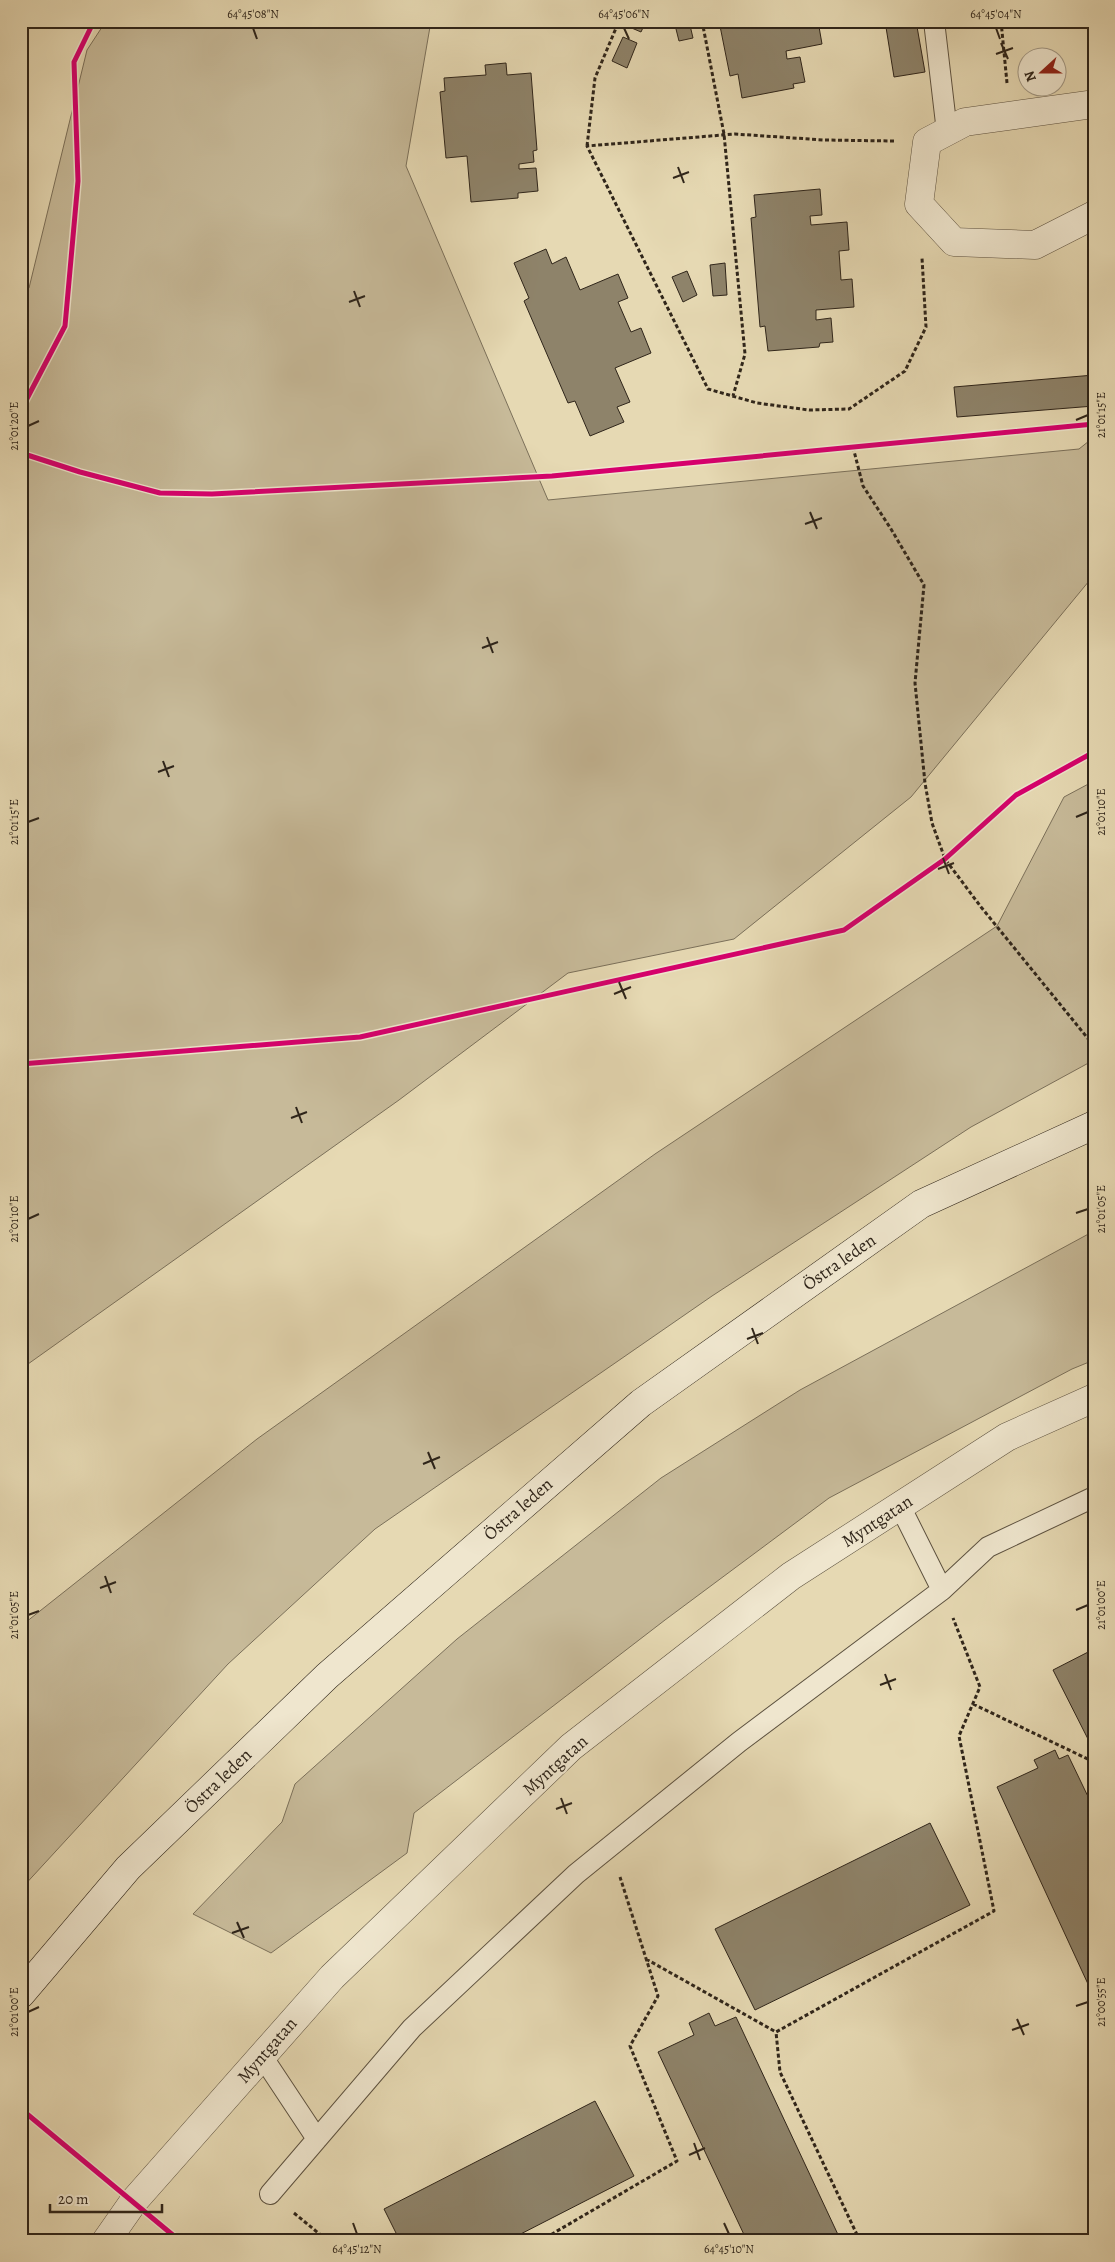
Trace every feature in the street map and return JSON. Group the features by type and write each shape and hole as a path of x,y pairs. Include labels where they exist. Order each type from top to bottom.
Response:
{"street":[{"path":"1094,104 965,122 937,137 919,204 954,242 1035,245 1094,215"},
{"name":"Östra leden","path":"21,1994 128,1868 327,1676 641,1403 920,1204 1094,1125"},
{"name":"Myntgatan","path":"106,2241 134,2201 332,1977 571,1747 791,1576 1006,1437 1094,1398"}],"lane":[{"path":"934,21 937,137"},
{"path":"270,2194 412,2028 576,1874 739,1742 942,1590 988,1547 1094,1497"},
{"path":"900,1506 942,1590"},
{"path":"262,2056 317,2139"}],"path":[{"path":"618,21 595,78 587,146 708,389 757,403 809,410 849,409 905,371 926,327 919,204"},
{"path":"702,21 724,134 745,354 733,396"},
{"path":"1001,21 1011,116"},
{"path":"587,146 724,134 824,140 937,137"},
{"path":"853,448 863,486 924,585 915,683 925,783 932,823 945,859 981,907 1094,1046"},
{"path":"776,2032 994,1911 959,1736 980,1687 942,1590"},
{"path":"973,1704 1094,1762"},
{"path":"540,2241 677,2161 630,2046 658,1996 610,1846"},
{"path":"646,1959 776,2032"},
{"path":"776,2032 780,2072 860,2241"},
{"path":"270,2194 328,2241"}],"shaded area":[{"path":"106,21 431,21 406,166 548,500 1079,449 1094,437 1094,575 911,797 734,939 568,973 399,1100 21,1369 21,297 29,288 87,50"},
{"path":"1094,781 1094,1060 971,1127 712,1296 375,1529 228,1664 21,1889 21,1626 257,1439 655,1154 997,926 1064,797"},
{"path":"1094,1231 1094,1360 1072,1369 829,1498 665,1620 414,1813 407,1853 271,1953 193,1914 282,1822 295,1784 457,1639 661,1478 800,1390"}],"building":[{"path":"628,21 646,21 641,32 627,26"},
{"path":"674,21 689,21 693,38 679,41"},
{"path":"719,21 818,21 822,44 786,51 787,59 800,57 805,82 793,84 794,88 742,98 738,74 730,76"},
{"path":"885,21 916,21 925,72 894,77"},
{"path":"623,37 637,43 627,68 612,61"},
{"path":"506,63 507,75 531,73 537,150 533,151 534,162 519,164 519,169 536,168 538,191 518,193 518,198 471,202 467,156 446,158 440,92 445,91 444,78 486,75 485,65"},
{"path":"820,189 822,215 810,216 811,225 847,222 849,250 839,251 841,280 852,279 854,307 816,310 816,320 831,318 833,342 820,343 819,347 768,351 765,326 760,327 751,218 756,217 754,195"},
{"path":"546,249 552,264 566,257 580,290 618,274 628,298 618,302 631,332 641,328 651,353 615,368 630,402 617,407 624,422 590,436 575,401 568,403 524,301 529,298 514,263"},
{"path":"725,263 727,295 713,296 710,265"},
{"path":"687,271 697,295 683,302 672,277"},
{"path":"1094,375 1094,406 957,417 954,387"},
{"path":"1094,1649 1094,1744 1091,1745 1053,1670"},
{"path":"1055,1750 1059,1759 1068,1755 1094,1809 1094,1997 997,1787 1038,1768 1034,1760"},
{"path":"930,1823 970,1905 755,2010 715,1929"},
{"path":"709,2013 715,2026 736,2017 841,2241 747,2241 658,2052 694,2035 689,2023"},
{"path":"595,2101 634,2176 507,2241 400,2241 384,2209"}],"cycle path":[{"path":"21,410 65,326 78,181 74,62 94,21"},
{"path":"21,453 80,472 160,493 212,494 552,476 1094,424"},
{"path":"21,1064 360,1037 844,930 945,859 1016,795 1094,752"},
{"path":"21,2109 180,2241"}]}
